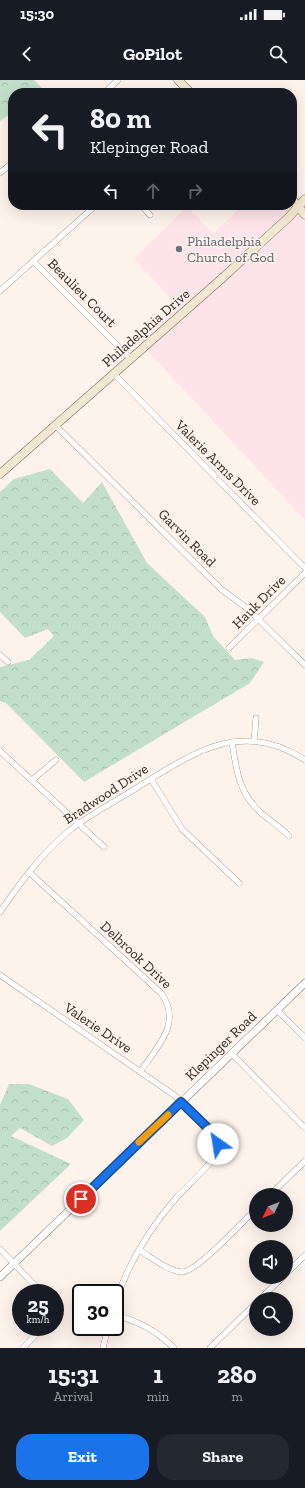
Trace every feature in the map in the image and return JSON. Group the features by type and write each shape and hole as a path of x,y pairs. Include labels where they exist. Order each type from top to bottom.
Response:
{"main road":[{"path":"178,80 186,88"},
{"name":"Philadelphia Drive","path":"299,206 305,199"},
{"path":"297,204 305,215"},
{"name":"Philadelphia Drive","path":"0,474 230,271 295,210"}],"street":[{"path":"109,88 118,80"},
{"path":"0,173 8,166"},
{"path":"0,291 90,210"},
{"path":"146,210 150,215"},
{"name":"Beaulieu Court","path":"33,261 131,359"},
{"name":"Valerie Arms Drive","path":"114,374 305,568"},
{"name":"Garvin Road","path":"55,425 221,588 258,619 305,665"},
{"name":"Hauk Drive","path":"229,648 305,573"},
{"path":"0,655 8,662"},
{"path":"254,741 256,718"},
{"name":"Bradwood Drive","path":"0,912 30,873 55,844 79,824 194,753 214,745 254,741 279,746 305,760"},
{"path":"232,742 238,779 242,790 260,812 289,836"},
{"path":"0,751 104,847"},
{"path":"32,780 56,760"},
{"path":"151,779 185,832 239,883"},
{"name":"Delbrook Drive","path":"30,873 161,993 167,1002 170,1018 168,1030 140,1072"},
{"name":"Valerie Drive","path":"0,975 181,1102 213,1133 216,1138 218,1151 213,1161 168,1208 139,1250"},
{"name":"Klepinger Road","path":"0,1277 305,983"},
{"path":"277,1010 305,1038"},
{"path":"231,1053 305,1128"},
{"path":"277,1188 305,1161"},
{"path":"122,1284 129,1267 139,1250 172,1269 180,1272 188,1271 206,1258 249,1216"},
{"path":"0,1249 33,1284"},
{"path":"293,1267 305,1255"},
{"path":"267,1292 276,1284"},
{"path":"210,1348 249,1310"},
{"path":"124,1318 146,1326 162,1336 174,1348"},
{"path":"23,1348 34,1336"},
{"path":"103,1348 106,1336"}],"shaded area":[{"path":"183,210 191,210 213,234 238,210 296,210 305,219 305,520 144,347 136,343 178,306 134,259"}],"green space":[{"path":"0,80 34,80 42,88 8,88 8,115 0,121"},
{"path":"50,469 83,503 102,482 147,563 205,617 213,636 235,660 252,658 264,662 250,683 84,782 6,703 0,701 0,667 29,660 54,636 48,629 25,638 0,612 0,492 14,479"},
{"path":"9,1084 29,1084 68,1099 84,1120 67,1138 52,1146 20,1128 11,1136 71,1164 0,1231 0,1105"}],"slow traffic":[{"path":"139,1142 168,1115"}],"place":[{"name":"Philadelphia Church of God","path":"179,249"}],"route":[{"path":"81,1199 181,1102 186,1105 213,1133 218,1144"}]}
